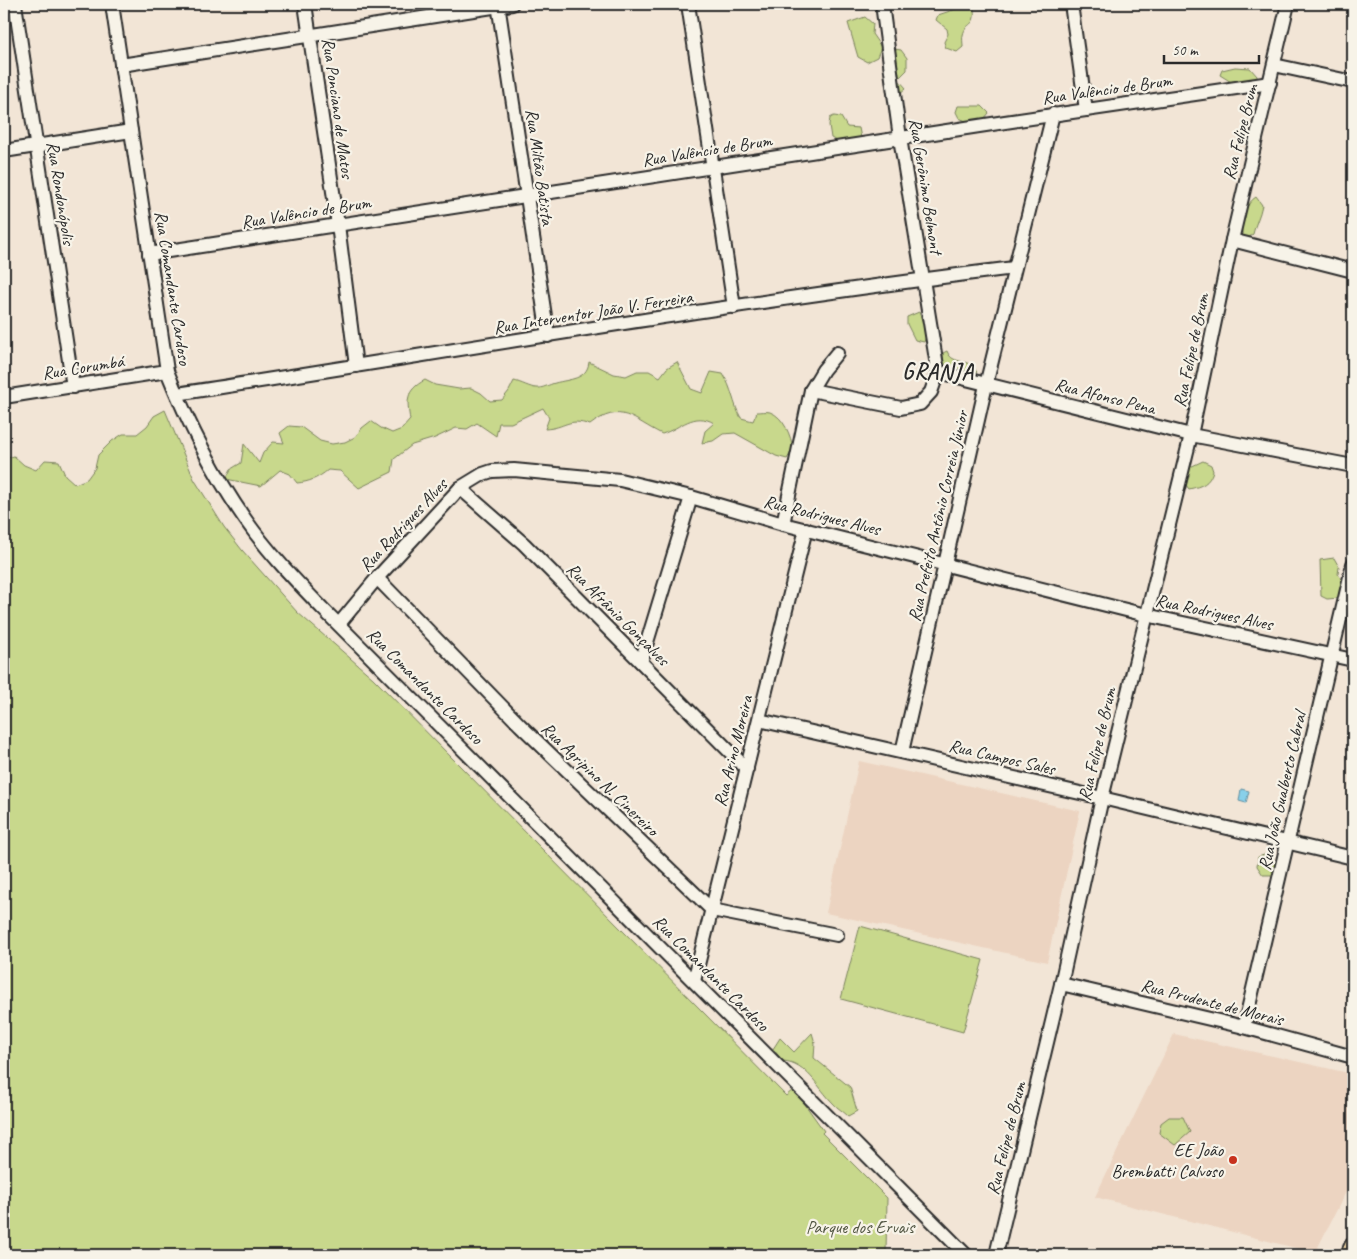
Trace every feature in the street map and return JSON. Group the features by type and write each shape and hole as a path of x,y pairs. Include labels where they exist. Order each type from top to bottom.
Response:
{"main road":[{"path":"1349,1255 1353,1246"}],"street":[{"name":"Rua Rondonópolis","path":"15,4 73,386"},
{"name":"Rua Comandante Cardoso","path":"112,4 167,371 201,446 246,520 298,583 966,1255"},
{"name":"Rua Ponciano de Matos","path":"305,4 338,225 356,366"},
{"path":"121,65 512,4"},
{"path":"688,4 734,307"},
{"name":"Rua Gerônimo Belmont","path":"882,4 900,138 938,372"},
{"path":"1071,4 1086,110"},
{"name":"Rua Felipe Brum","path":"1232,240 1288,4"},
{"name":"Rua Miltão Batista","path":"499,5 548,336"},
{"path":"1274,65 1353,82"},
{"name":"Rua Valêncio de Brum","path":"149,254 1053,114 1270,83"},
{"name":"Rua Prefeito Antônio Correia Júnior","path":"902,752 986,385 1053,114"},
{"path":"4,151 131,131"},
{"path":"1232,240 1353,271"},
{"name":"Rua Felipe de Brum","path":"996,1255 1061,984 1102,798 1191,435 1232,240"},
{"name":"Rua Interventor João V. Ferreira","path":"177,394 734,307 923,279 1014,268"},
{"path":"783,524 812,390 823,370 837,353"},
{"name":"Rua Corumbá","path":"4,398 167,371"},
{"path":"812,390 901,408 920,404 932,392 938,372"},
{"name":"Rua Afonso Pena","path":"938,372 1191,435 1353,466"},
{"name":"Rua Rodrigues Alves","path":"339,624 460,488 482,474 492,471 514,470 620,480 690,497 783,524 1146,615 1353,660"},
{"name":"Rua Afrânio Gonçalves","path":"460,488 524,544 747,769"},
{"path":"641,662 690,497"},
{"name":"Rua Arino Moreira","path":"694,981 806,529"},
{"name":"Rua João Gualberto Cabral","path":"1244,1027 1353,564"},
{"name":"Rua Agripino N. Cinereiro","path":"378,578 520,725 712,910"},
{"name":"Rua Campos Sales","path":"759,720 1102,798 1353,858"},
{"path":"712,910 837,935"},
{"name":"Rua Prudente de Morais","path":"1061,984 1244,1027 1353,1056"}],"shaded area":[{"path":"859,761 1080,811 1047,962 826,913"},
{"name":"EE João Brembatti Calvoso","path":"1174,1034 1353,1074 1353,1178 1315,1253 1095,1197"}],"green space":[{"path":"968,5 974,9 974,19 964,31 963,47 957,52 946,48 944,42 948,34 947,29 936,20 938,15"},
{"path":"865,17 873,24 872,34 881,47 877,57 867,62 858,57 848,23"},
{"path":"888,48 901,50 907,58 907,70 898,79 906,88 899,94"},
{"path":"1235,67 1250,68 1257,76 1257,81 1236,85 1220,75 1222,70"},
{"path":"958,106 982,106 989,113 984,119 966,121 959,118 956,112"},
{"path":"834,116 841,117 847,127 859,128 861,138 846,142 831,138 829,125 830,118"},
{"path":"1256,197 1262,205 1253,234 1246,240 1241,228 1243,217 1247,207"},
{"path":"919,312 927,334 924,342 915,340 907,324 907,317"},
{"path":"947,351 951,357 968,363 977,372 959,375 949,370 943,353"},
{"path":"589,362 614,374 626,376 637,371 649,371 660,377 667,368 677,362 691,389 702,393 711,372 723,374 741,418 753,421 757,412 775,414 783,422 791,438 793,449 787,459 776,456 735,433 723,434 713,441 702,443 705,431 714,423 700,419 688,422 662,434 627,415 619,414 610,414 590,425 572,422 545,429 549,418 543,408 511,423 499,423 496,436 477,423 467,429 456,428 435,438 412,445 394,459 392,472 359,488 340,471 328,470 314,479 297,483 290,474 280,470 261,486 226,479 231,469 241,463 244,444 259,463 263,453 273,442 284,443 280,433 289,426 301,427 320,441 332,444 345,442 355,437 371,421 392,433 402,429 410,420 408,401 411,392 418,384 425,380 435,385 459,389 471,388 481,393 490,401 502,400 514,381 534,388 541,388 581,376 588,368"},
{"name":"Parque dos Ervais","path":"165,410 194,479 224,527 297,612 373,678 786,1096 794,1089 824,1131 822,1133 887,1198 886,1252 889,1255 4,1255 4,459 14,456 24,465 36,470 45,460 59,461 65,475 75,484 87,479 95,468 98,455 112,441 123,434 137,434 147,426 154,416"},
{"path":"1203,461 1211,465 1213,471 1209,479 1198,487 1189,489 1182,480 1188,468"},
{"path":"1334,558 1339,567 1338,574 1347,588 1339,598 1327,599 1321,596 1320,560"},
{"path":"1267,854 1278,864 1275,875 1263,875 1257,866 1258,857"},
{"path":"860,926 983,960 963,1032 841,999"},
{"path":"812,1033 815,1043 814,1058 850,1087 857,1111 848,1116 835,1105 805,1071 791,1062 783,1061 773,1049 780,1038 794,1052"},
{"path":"1169,1117 1183,1117 1190,1132 1175,1145 1159,1133 1161,1123"}],"water":[{"path":"1241,789 1249,791 1246,803 1239,801"}],"place":[{"name":"EE João Brembatti Calvoso","path":"1233,1160"}],"district":[{"name":"GRANJA","path":"938,372"}]}
